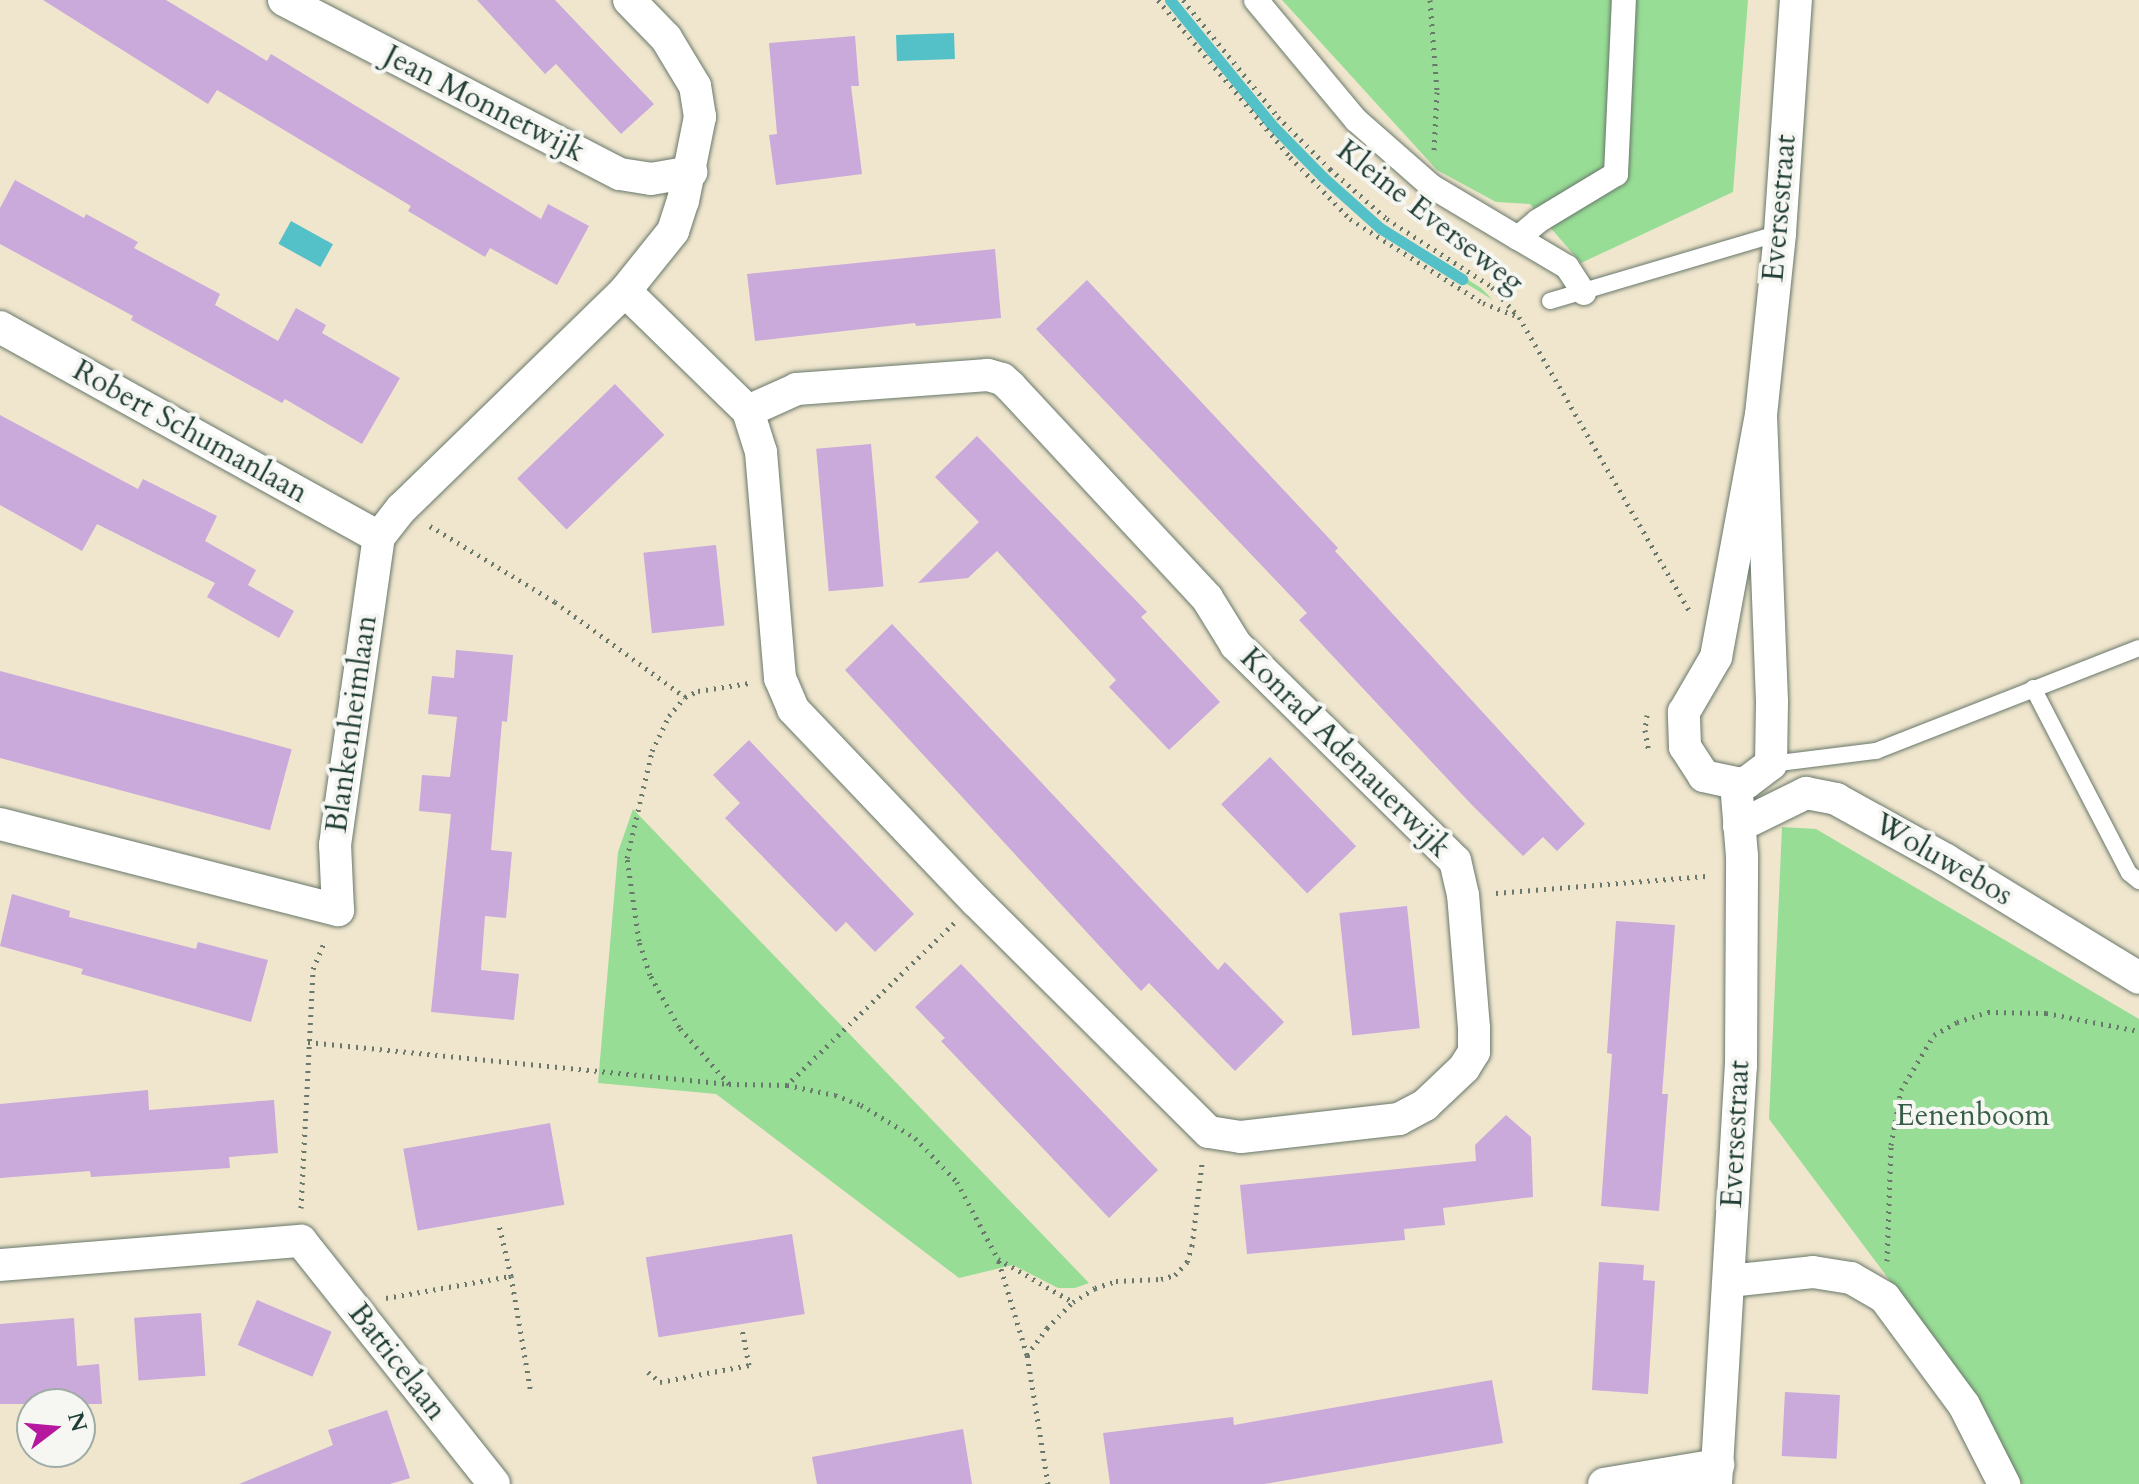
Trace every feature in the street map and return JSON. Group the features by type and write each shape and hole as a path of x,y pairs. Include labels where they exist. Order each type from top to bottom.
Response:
{"street":[{"name":"Jean Monnetwijk","path":"284,0 620,174 651,179 691,172"},
{"path":"379,537 402,508 625,291 673,231 691,172 700,117 695,86 666,38 629,0"},
{"path":"1256,0 1356,120 1431,186 1567,267 1584,293"},
{"path":"1518,238 1538,221 1616,174 1624,0"},
{"name":"Eversestraat","path":"1717,1475 1741,1067 1742,874 1736,783 1704,776 1685,747 1684,712 1716,657 1761,415 1780,233 1796,0"},
{"path":"625,291 748,411 761,452 780,678 793,709 976,901 1209,1132"},
{"name":"Robert Schumanlaan","path":"0,327 379,537"},
{"name":"Konrad Adenauerwijk","path":"748,411 797,389 976,375 1002,379 1207,598 1236,645 1455,861 1463,895 1474,1052 1464,1068 1425,1105 1399,1119 1241,1137 1209,1132"},
{"name":"Eversestraat","path":"1761,415 1772,702 1771,764"},
{"name":"Blankenheimlaan","path":"338,910 335,845 379,537"},
{"path":"1736,783 1746,783 1771,764"},
{"name":"Woluwebos","path":"1739,826 1806,793 1836,799 1946,860 2139,978"},
{"path":"0,824 338,910"},
{"path":"0,1265 301,1241"},
{"name":"Batticelaan","path":"301,1241 494,1484"},
{"path":"1729,1281 1813,1272 1851,1278 1885,1298 1964,1405 2004,1484"},
{"path":"1604,1484 1717,1475"}],"lane":[{"path":"1550,301 1780,233"},
{"path":"1771,764 1876,751 2139,648"},
{"path":"2033,688 2129,873 2139,881"}],"path":[{"path":"1158,0 1290,157 1350,219 1483,303 1519,317 1550,301"},
{"name":"Kleine Everseweg","path":"1183,0 1278,117 1330,169 1387,219 1492,287 1519,317 1691,616"},
{"path":"1430,0 1437,92 1431,186"},
{"path":"402,508 555,602 685,697"},
{"path":"729,1084 665,1006 650,975 639,941 627,858 652,751 669,716 685,697 712,688 780,678"},
{"path":"1463,895 1742,874"},
{"path":"787,1085 976,901"},
{"path":"301,1241 313,969 338,910"},
{"path":"1885,1298 1891,1145 1901,1090 1934,1035 1957,1022 1988,1012 2046,1013 2139,1031"},
{"path":"308,1042 729,1084 787,1085 835,1095 861,1105 915,1138 957,1182 998,1259 1027,1355 1048,1484"},
{"path":"1027,1355 1047,1328 1073,1302 1095,1288 1116,1281 1161,1279 1175,1275 1187,1262 1209,1132"},
{"path":"499,1225 531,1393"},
{"path":"998,1259 1073,1302"},
{"path":"357,1311 376,1300 511,1276"},
{"path":"648,1372 660,1382 749,1365 742,1330"}],"green space":[{"path":"1166,0 1173,0 1273,122 1325,175 1382,225 1481,288 1493,300 1379,230 1321,179 1269,126"},
{"path":"1282,0 1748,0 1733,192 1581,263 1530,204 1496,202 1437,170"},
{"path":"633,809 1089,1283 1075,1288 1058,1288 1013,1265 959,1278 716,1094 598,1083 618,852"},
{"name":"Eenenboom","path":"1782,827 1816,829 2139,1019 2139,1484 2022,1484 1977,1397 1769,1119"}],"water":[{"path":"954,33 955,59 897,61 896,35"},
{"path":"291,221 333,244 320,267 278,244"}],"building":[{"path":"43,0 166,0 267,61 271,54 541,219 548,204 589,226 557,285 490,248 485,257 408,211 411,206 217,90 208,104"},
{"path":"477,0 555,0 654,104 621,134 556,64 545,74"},
{"path":"855,36 859,86 851,86 862,174 776,185 769,135 777,134 769,43"},
{"path":"15,180 84,218 86,214 138,242 134,248 220,294 215,305 278,341 296,308 326,325 322,333 400,378 362,444 285,399 282,403 131,320 133,316 0,244 0,208"},
{"path":"995,249 1001,318 916,326 915,323 755,341 747,274"},
{"path":"1087,280 1338,548 1335,551 1585,824 1557,851 1543,837 1523,856 1471,804 1299,620 1307,613 1036,329"},
{"path":"615,384 664,435 566,530 517,478"},
{"path":"0,415 138,489 143,479 217,516 205,541 256,570 248,585 294,611 279,638 207,597 215,583 97,524 82,551 0,505"},
{"path":"977,436 1147,612 1141,617 1220,702 1169,750 1109,687 1116,680 997,551 968,578 918,583 979,522 935,477"},
{"path":"871,444 883,586 829,591 816,449"},
{"path":"716,545 724,626 652,633 643,553"},
{"path":"892,624 1218,970 1225,962 1284,1022 1235,1071 1149,983 1141,991 845,670"},
{"path":"456,650 513,655 507,722 502,721 491,850 512,852 506,918 485,916 481,970 519,974 514,1020 431,1012 451,814 419,811 422,775 450,777 457,717 428,714 432,676 454,678"},
{"path":"0,671 292,749 270,830 0,758"},
{"path":"749,740 914,914 875,952 846,922 836,932 725,818 740,803 713,775"},
{"path":"1270,757 1356,846 1307,893 1221,804"},
{"path":"12,894 70,911 69,917 196,949 198,942 268,960 251,1022 81,974 83,969 0,946"},
{"path":"1407,906 1420,1028 1352,1035 1339,913"},
{"path":"1616,921 1675,925 1662,1094 1668,1094 1659,1211 1601,1206 1612,1054 1607,1053"},
{"path":"961,964 1158,1170 1109,1218 941,1041 945,1038 915,1007"},
{"path":"148,1090 149,1110 274,1100 278,1153 229,1157 230,1168 91,1177 90,1171 0,1178 0,1104"},
{"path":"1506,1115 1531,1137 1533,1197 1443,1208 1445,1225 1404,1229 1405,1240 1247,1254 1240,1185 1476,1161 1475,1145"},
{"path":"550,1123 564,1205 418,1231 403,1149"},
{"path":"792,1234 805,1314 658,1337 646,1257"},
{"path":"1599,1262 1644,1265 1643,1280 1655,1281 1648,1394 1592,1390"},
{"path":"257,1300 332,1332 312,1377 238,1345"},
{"path":"201,1313 205,1376 139,1381 134,1318"},
{"path":"74,1318 77,1366 99,1364 102,1404 96,1404 96,1388 16,1388 16,1404 0,1404 0,1324"},
{"path":"1492,1380 1503,1443 1264,1484 1110,1484 1103,1433 1233,1417 1234,1425"},
{"path":"1785,1392 1840,1395 1837,1459 1782,1456"},
{"path":"387,1410 410,1478 390,1484 239,1484 333,1445 328,1430"},
{"path":"963,1429 972,1484 817,1484 812,1457"}],"waterway":[{"path":"1170,0 1271,124 1323,177 1380,228 1462,279"}]}
